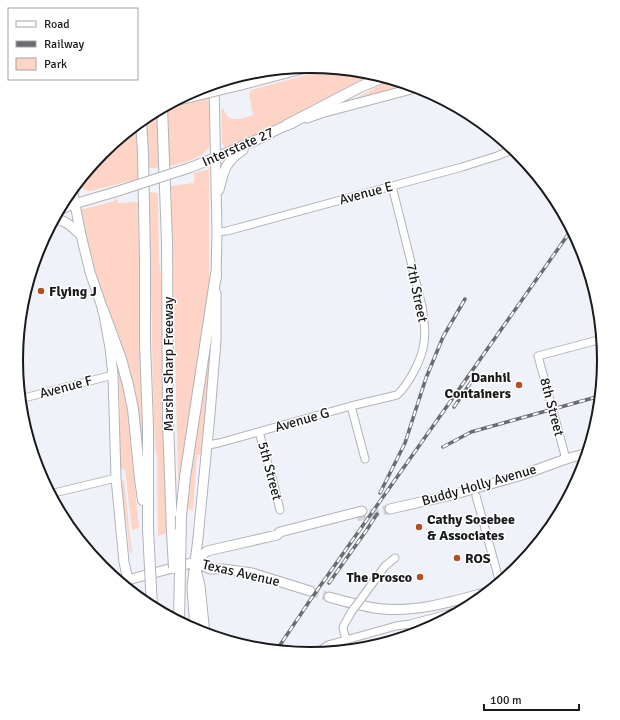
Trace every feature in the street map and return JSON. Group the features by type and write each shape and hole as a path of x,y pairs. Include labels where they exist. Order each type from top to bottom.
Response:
{"highway":[{"path":"204,94 278,75"},
{"path":"287,125 374,81"},
{"name":"Marsha Sharp Freeway","path":"162,114 167,242 168,421 177,614"},
{"name":"Marsha Sharp Freeway","path":"141,128 148,427 148,529 152,599"},
{"path":"177,614 184,477 216,274"},
{"path":"103,310 121,359 133,409 140,479 148,529"}],"main road":[{"path":"194,622 192,587 208,444 216,340 217,232 214,90"},
{"name":"Interstate 27","path":"67,206 190,168 287,125 321,113 407,90"},
{"path":"216,201 224,169 234,156 258,139"},
{"path":"73,198 90,272 103,310 110,348 113,375 116,478 124,562 124,579"},
{"path":"60,219 81,235"},
{"name":"Buddy Holly Avenue","path":"393,506 581,455"},
{"path":"126,580 195,562 207,551 277,536 280,532 360,514"},
{"path":"195,562 200,586 204,627"},
{"name":"Texas Avenue","path":"195,562 210,569 223,569 252,573 310,591"},
{"path":"329,597 367,607 403,610 436,605 474,595"}],"street":[{"name":"Avenue E","path":"217,232 227,231 462,167 507,152"},
{"name":"7th Street","path":"392,186 422,306 425,326 424,344 420,356 407,384 397,395"},
{"name":"8th Street","path":"566,458 538,356 596,341"},
{"name":"Avenue F","path":"25,398 113,375"},
{"name":"Avenue G","path":"208,444 220,443 351,406 397,395"},
{"path":"351,406 365,459"},
{"name":"5th Street","path":"259,432 280,510"},
{"path":"56,493 116,478"},
{"path":"476,496 498,577"},
{"path":"346,640 343,628 352,611 385,566 395,558"},
{"path":"327,646 396,626 438,616"},
{"path":"410,624 411,628"}],"green space":[{"path":"313,73 347,75 370,80 224,150 222,143 221,109 224,109 228,117 232,119 240,119 253,115 249,94 251,90"},
{"path":"384,83 404,89 355,102 354,99"},
{"path":"208,92 210,145 203,154 198,157 168,167 165,112"},
{"path":"157,117 160,168 149,168 146,124"},
{"path":"136,131 138,179 90,191 83,188 82,185 107,157"},
{"path":"209,169 209,289 181,478 178,478 171,186 194,183 194,173"},
{"path":"149,192 158,193 165,487 168,533 158,536 157,458 155,445 153,389"},
{"path":"117,199 118,203 138,202 144,449 140,439 80,210"},
{"path":"209,345 212,345 202,455 197,455 193,510 187,509 193,449"},
{"path":"118,370 120,370 125,389 131,428 131,448 139,528 132,530 125,470 120,469 120,399"},
{"path":"124,480 132,553 130,553 121,481"}],"tunnel":[{"path":"357,517 390,509"},
{"path":"310,591 329,597"}],"railway":[{"path":"280,645 568,235"},
{"path":"380,493 405,443 426,378 443,337 465,299"},
{"path":"454,407 471,382"},
{"path":"443,447 471,432 595,397"},
{"path":"329,583 377,514"}],"place":[{"name":"Flying J","path":"41,291"},
{"name":"Danhil Containers","path":"519,385"},
{"name":"Cathy Sosebee & Associates","path":"419,527"},
{"name":"ROS","path":"457,558"},
{"name":"The Prosco","path":"420,577"}]}
